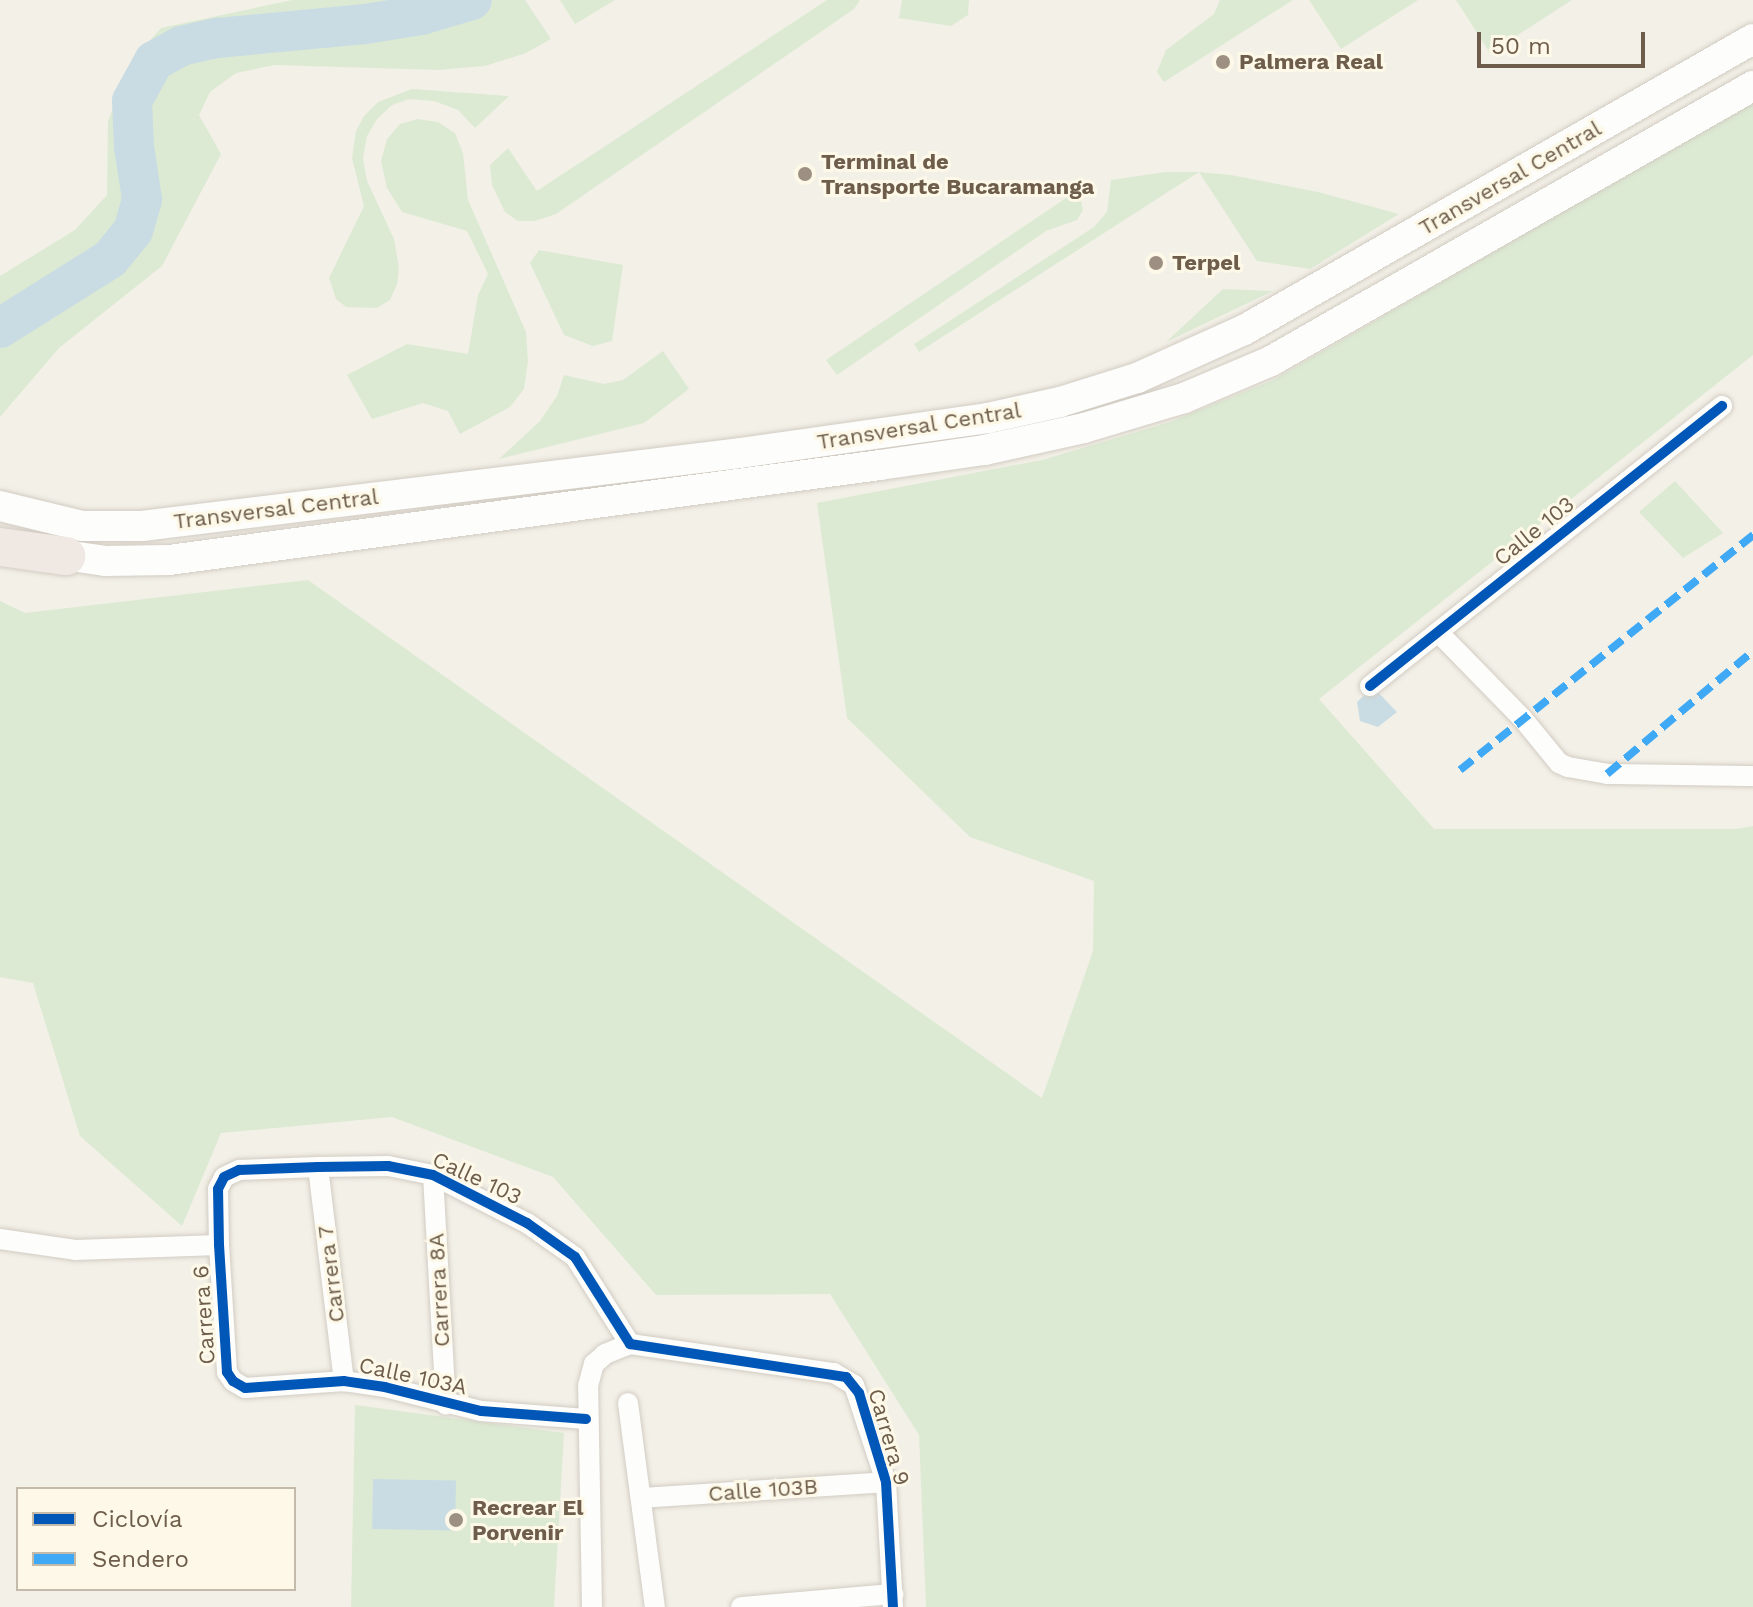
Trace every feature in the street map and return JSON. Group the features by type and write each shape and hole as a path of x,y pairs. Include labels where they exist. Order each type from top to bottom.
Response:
{"highway":[{"path":"0,547 66,556"}],"main road":[{"name":"Transversal Central","path":"0,506 82,526 142,526 740,453 988,418 1060,402 1137,378 1244,330 1753,39"},
{"name":"Transversal Central","path":"0,539 66,556 106,561 169,560 984,450 1084,428 1184,398 1271,361 1753,86"}],"street":[{"name":"Calle 103","path":"1370,686 1722,406"},
{"path":"1438,632 1523,719 1559,763 1607,774 1753,776"},
{"name":"Calle 103","path":"219,1245 218,1189 224,1177 239,1170 388,1166 433,1175 527,1223 575,1257 630,1344"},
{"name":"Carrera 7","path":"318,1167 344,1381"},
{"name":"Carrera 8A","path":"433,1175 446,1405"},
{"path":"0,1239 75,1250 219,1245"},
{"name":"Carrera 6","path":"219,1245 227,1372 233,1381"},
{"path":"592,1607 586,1419 594,1364 605,1354 630,1344"},
{"name":"Carrera 9","path":"630,1344 846,1377 859,1393 886,1482 893,1601"},
{"name":"Calle 103A","path":"233,1381 245,1388 344,1381 385,1387 446,1405 586,1419"},
{"path":"628,1403 655,1607"},
{"name":"Calle 103B","path":"641,1498 886,1482"},
{"path":"741,1607 893,1601"}],"green space":[{"path":"292,0 525,0 551,39 526,53 485,66 438,70 275,65 236,73 210,92 199,115 221,154 162,266 59,348 0,417 0,276 75,230 107,195 108,121 132,61 161,28"},
{"path":"560,0 615,0 575,24"},
{"path":"827,0 860,0 854,9 556,214 535,221 518,221 505,212 492,185 490,165 508,148 537,191"},
{"path":"902,0 969,0 968,15 951,26 899,18"},
{"path":"1220,0 1293,0 1164,82 1157,72 1166,50 1214,14"},
{"path":"1309,0 1418,0 1341,49"},
{"path":"1456,0 1572,0 1490,53"},
{"path":"412,89 509,96 475,128 458,110 434,101 409,99 392,105 377,119 367,136 363,158 367,181 394,239 399,268 397,284 390,300 377,308 346,307 336,299 329,278 364,206 352,158 356,131 364,116 378,102"},
{"path":"1753,101 1753,355 1319,699 1434,829 1736,829 1753,826 1753,1607 926,1607 919,1435 830,1294 656,1295 553,1177 392,1117 221,1133 182,1226 80,1136 33,983 0,977 0,601 25,613 308,580 1042,1098 1093,951 1094,881 970,837 847,718 817,503 1042,460 1170,422 1273,380"},
{"path":"418,119 438,122 455,133 463,153 468,200 526,332 528,361 524,389 510,407 460,434 448,411 423,403 372,419 347,375 407,344 468,354 478,295 488,274 467,231 402,212 387,188 381,161 387,139 400,124"},
{"path":"1166,172 1199,172 919,352 914,344 1094,227 1107,212 1111,180"},
{"path":"1199,172 1318,192 1399,214 1310,269 1257,261"},
{"path":"1072,194 1080,197 1083,210 1077,220 1046,231 837,375 826,360"},
{"path":"539,250 623,265 612,341 593,346 564,335 530,263"},
{"path":"1223,289 1273,291 1166,342"},
{"path":"663,351 689,389 644,423 499,459 540,421 557,396 564,375 604,384 623,380"},
{"path":"1675,481 1723,533 1683,558 1639,512"},
{"name":"Recrear El Porvenir","path":"355,1405 564,1433 554,1607 351,1607"}],"shaded area":[{"path":"1373,687 1397,712 1378,727 1360,721 1357,702"},
{"path":"373,1479 456,1480 455,1530 372,1529"}],"waterway":[{"path":"0,328 110,259 133,231 142,199 134,147 132,101 154,61 181,46 217,38 365,24 421,15 472,0"}],"marked path":[{"path":"1460,770 1753,535"},
{"path":"1607,774 1753,651"}],"cycle path":[{"path":"1370,686 1722,406"},
{"path":"586,1419 481,1411 385,1387 344,1381 245,1388 233,1381 227,1372 219,1245 218,1189 224,1177 239,1170 388,1166 433,1175 527,1223 575,1257 630,1344 846,1377 859,1393 886,1482 893,1607"}],"place":[{"name":"Palmera Real","path":"1223,62"},
{"name":"Terminal de Transporte Bucaramanga","path":"805,174"},
{"name":"Terpel","path":"1156,263"},
{"name":"Recrear El Porvenir","path":"456,1520"}]}
